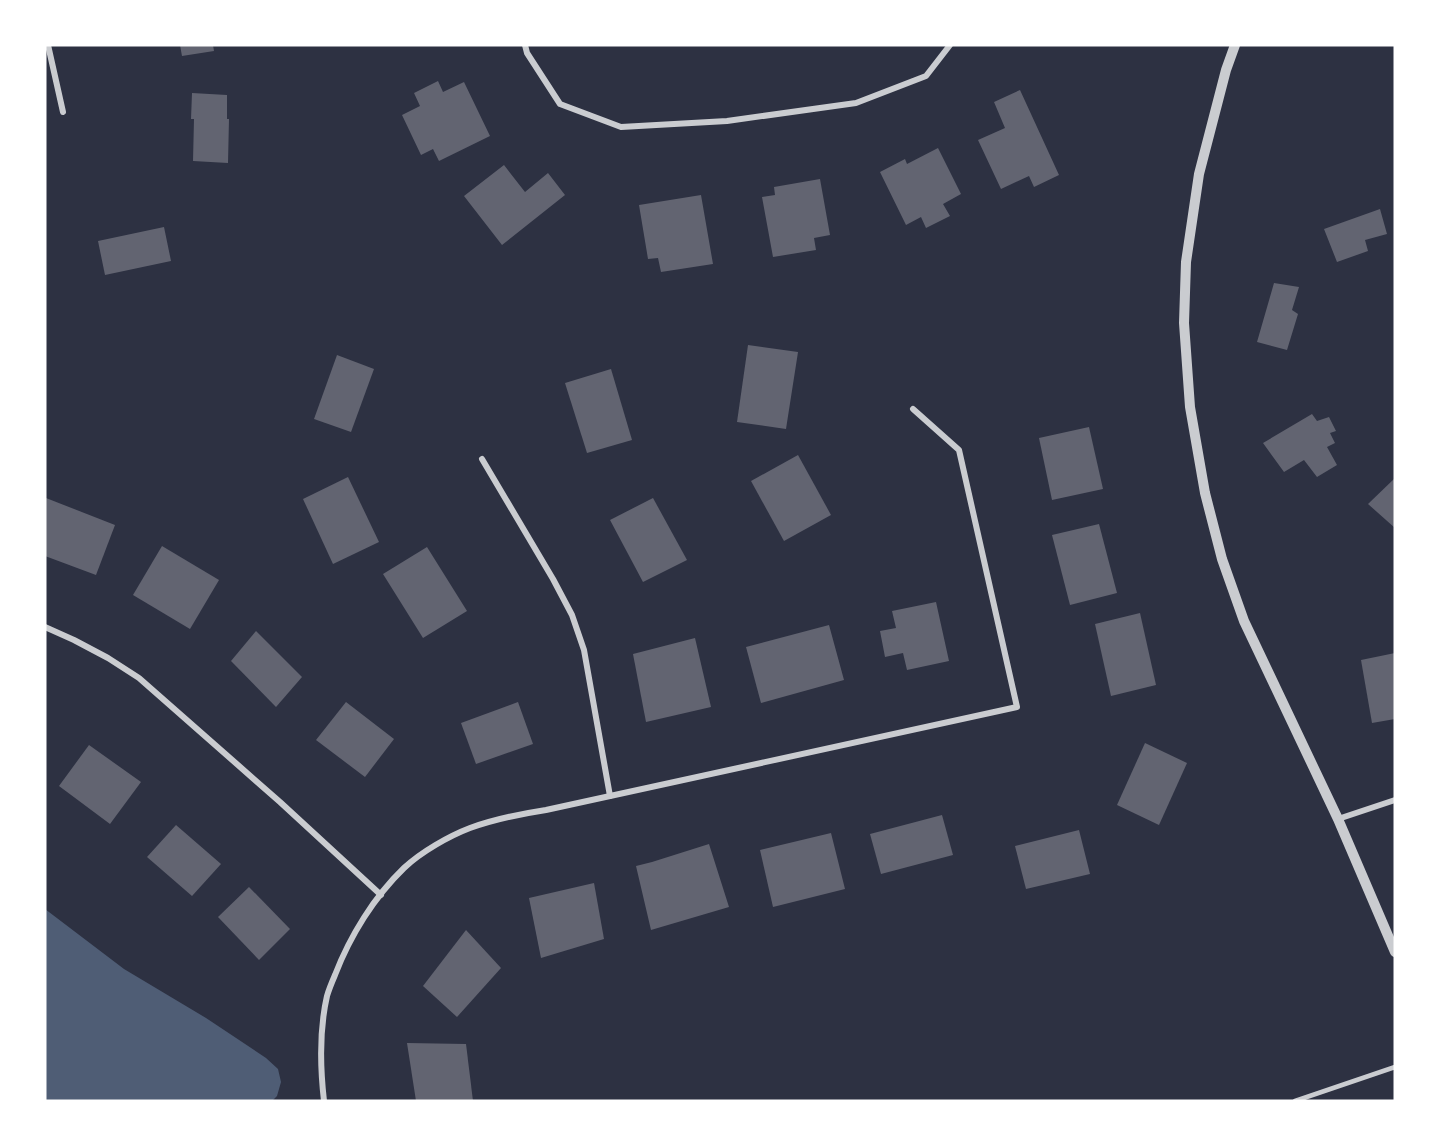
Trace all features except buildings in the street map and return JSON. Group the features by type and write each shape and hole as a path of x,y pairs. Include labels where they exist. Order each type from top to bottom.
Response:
{"street":[{"path":"48,45 63,112"},
{"path":"525,45 527,53 560,104 621,128 727,121 856,103 926,76 950,45"},
{"path":"1235,45 1226,70 1200,174 1186,262 1184,323 1190,407 1204,493 1222,559 1244,621 1338,819 1395,952"},
{"path":"324,1101 321,1070 322,1032 327,995 341,960 354,935 381,895 405,867 435,846 469,828 504,817 546,810 1017,707 959,450 913,409"},
{"path":"482,459 572,615 584,650 610,796"},
{"path":"45,627 99,653 139,678 280,802 381,895"},
{"path":"1338,819 1395,800"}],"lane":[{"path":"1295,1101 1395,1067"}],"water":[{"path":"45,909 124,969 206,1018 266,1058 278,1069 281,1082 277,1096 272,1101 45,1101"}]}
